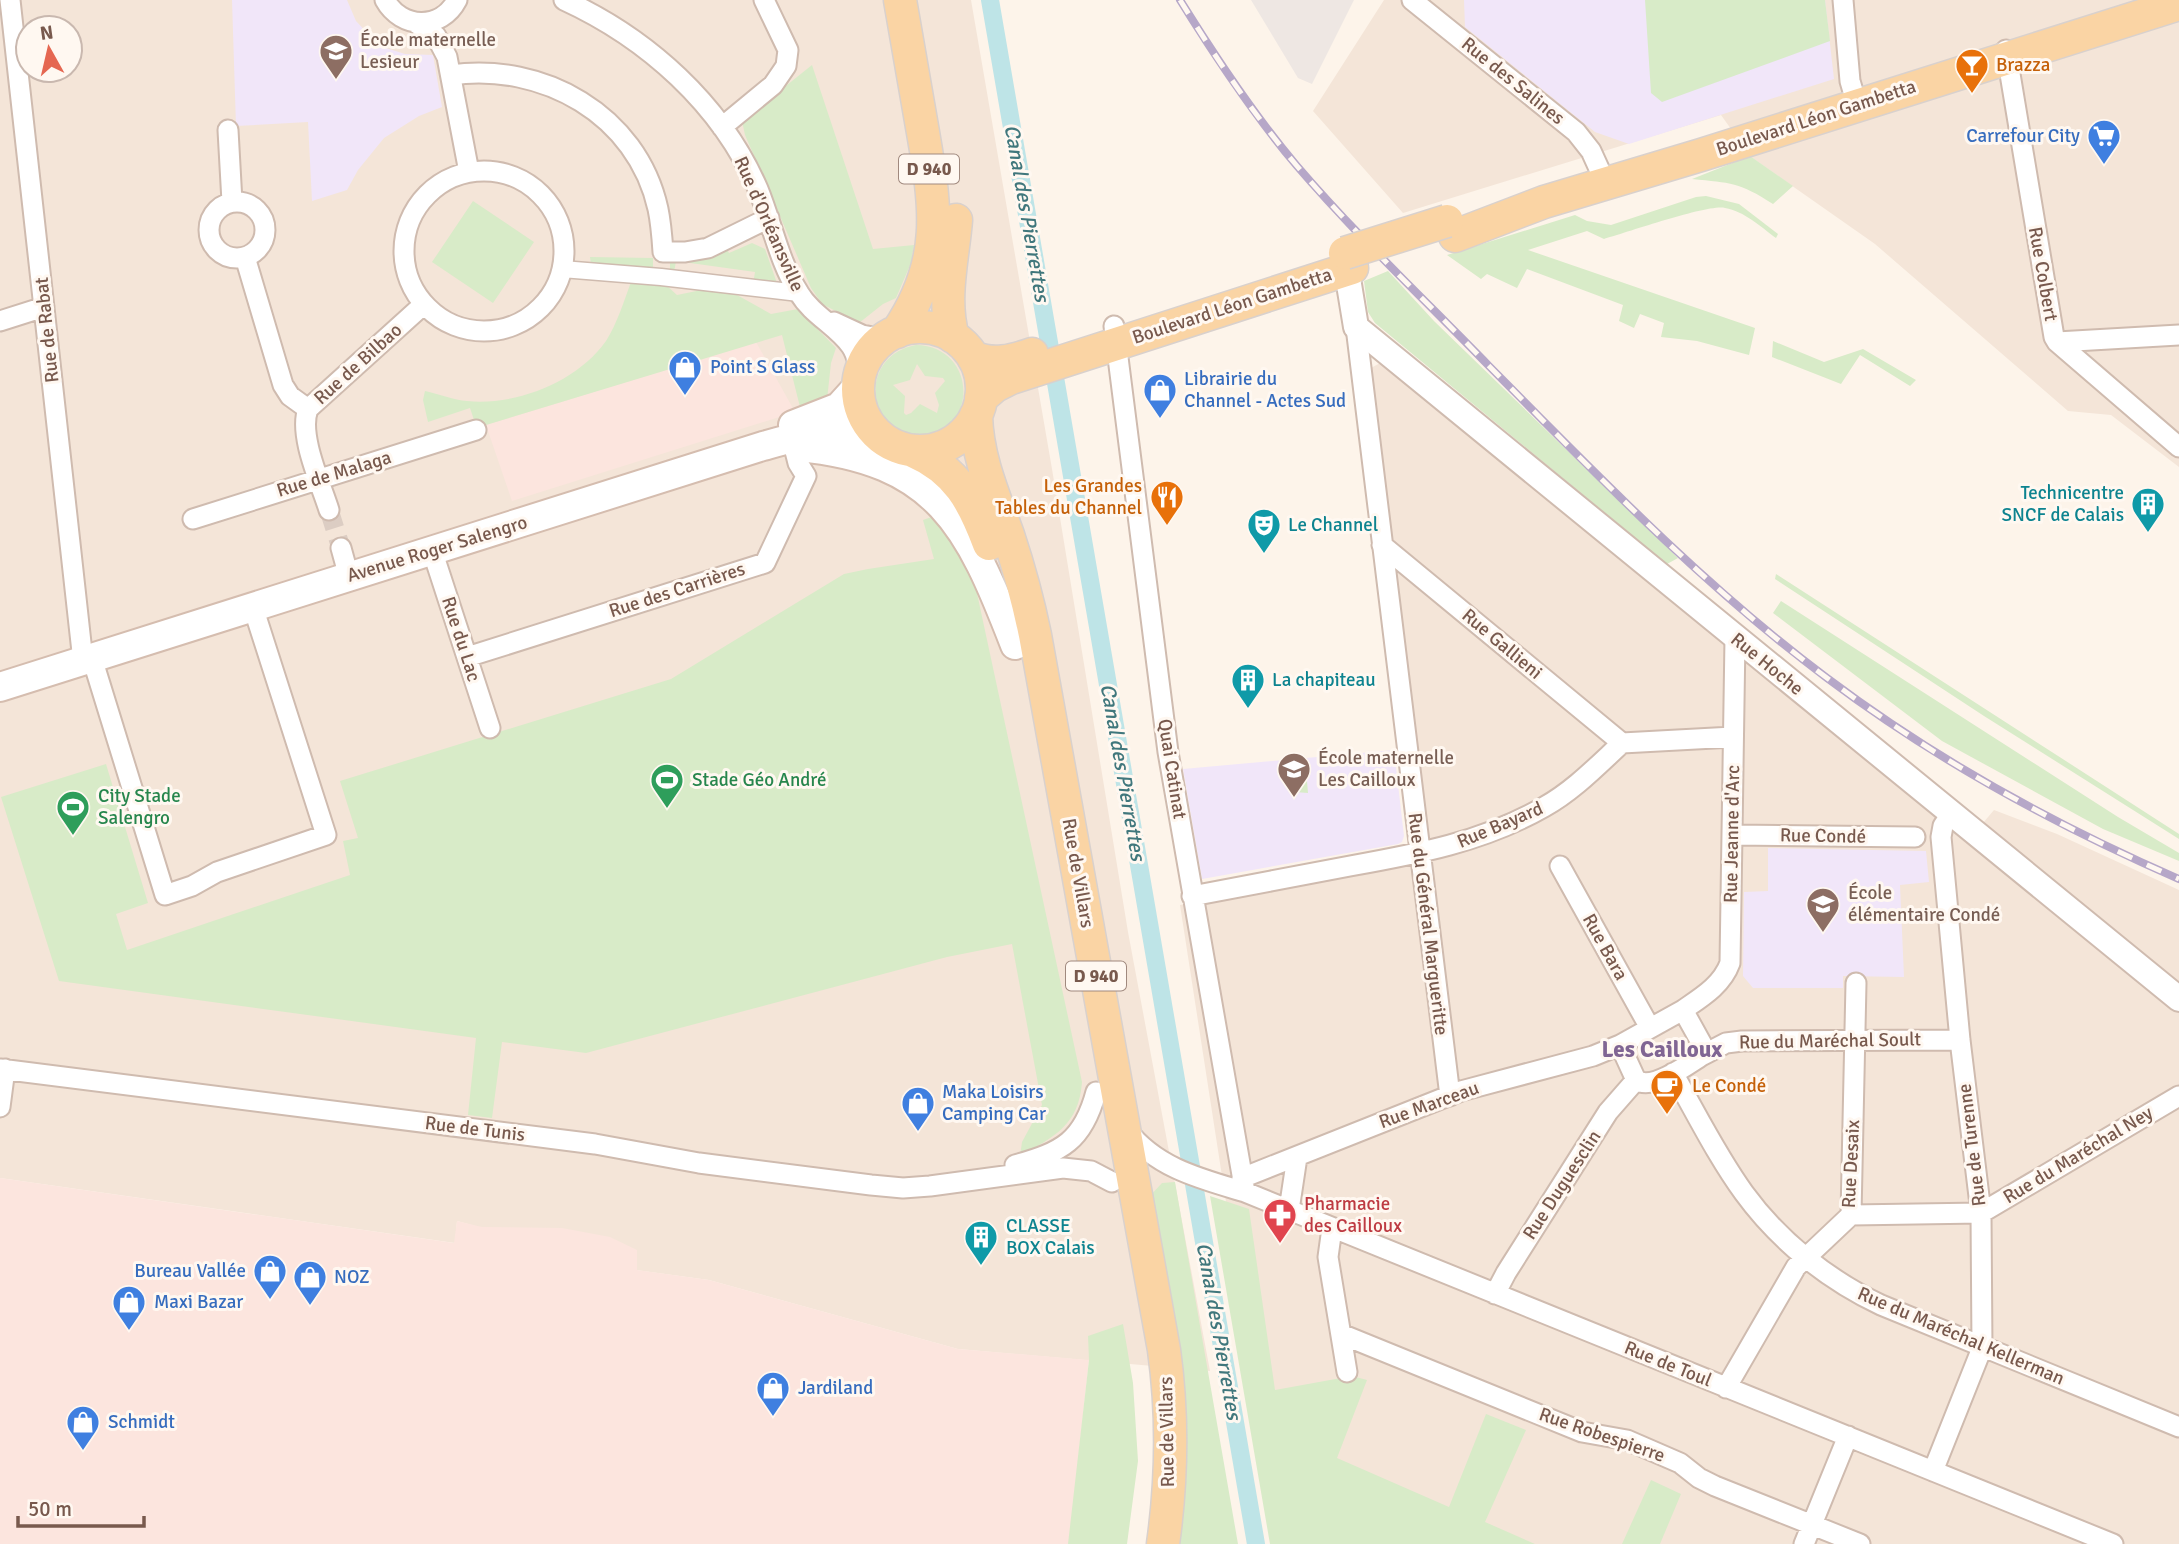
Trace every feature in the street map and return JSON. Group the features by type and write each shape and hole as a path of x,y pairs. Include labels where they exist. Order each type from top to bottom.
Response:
{"main road":[{"name":"D 940","path":"891,335 914,303 929,264 935,208 900,0"},
{"name":"D 940","path":"922,0 956,196 948,301 949,320 963,347"},
{"name":"Boulevard Léon Gambetta","path":"2006,52 2154,0"},
{"name":"Boulevard Léon Gambetta","path":"1025,365 1347,261 1544,202 1855,99 2006,52 2179,4"},
{"name":"Boulevard Léon Gambetta","path":"1451,229 1601,173 1855,99"},
{"path":"926,328 995,363 1025,365 999,383 979,407 968,429 952,442 934,450 914,451 894,446 878,435 863,413 859,378 868,356 891,335 926,328"},
{"path":"963,347 981,379 979,407"},
{"name":"Avenue Roger Salengro","path":"0,687 345,563 816,417 839,407 859,378"},
{"name":"Rue de Villars","path":"979,407 977,435 983,467 1019,569 1033,624 1131,1135 1138,1203 1164,1350 1170,1413 1171,1463 1163,1544"},
{"name":"Avenue Roger Salengro","path":"0,673 85,656 253,607 345,563 432,550 763,446 801,436 842,431 859,430 878,435"},
{"path":"763,446 854,455 904,476 936,501 957,524 974,550 998,600 1015,645"},
{"name":"Rue de Villars","path":"914,451 947,470 962,487 974,509 998,574 1015,645 1135,1306 1148,1402 1149,1470 1141,1544"}],"street":[{"name":"Rue de Rabat","path":"10,0 85,656 165,895 192,886 217,872 326,835 253,607"},
{"path":"385,0 398,16 416,23 436,36 449,66 469,172"},
{"name":"Rue d'Orléansville","path":"564,0 607,22 651,52 688,87 722,127 749,172 799,293 851,346 859,378"},
{"path":"722,127 773,85 786,66 788,50 764,0"},
{"name":"Rue des Salines","path":"1412,0 1576,132 1591,151 1601,173"},
{"path":"1843,0 1855,99"},
{"path":"416,23 435,20 454,5"},
{"path":"449,66 454,5"},
{"name":"Rue Colbert","path":"2006,52 2057,342 2179,446"},
{"path":"449,66 535,80 571,95 603,119 627,145 646,176 657,207 663,252 661,277"},
{"path":"228,130 232,202"},
{"path":"469,172 510,175 530,185 546,200 564,240 562,269 554,290 541,307 517,324 489,332 460,328 440,319 423,305 407,279 404,264 405,233 418,205 440,183 469,172"},
{"path":"232,202 245,202 254,206 265,225 260,247 245,257 223,254 216,249 210,237 209,228 214,215 219,208 232,202"},
{"path":"663,252 708,248 769,218"},
{"path":"245,257 283,385 290,396 308,410"},
{"name":"Rue du Général Margueritte","path":"1347,261 1450,1096"},
{"path":"562,269 799,293"},
{"name":"Rue de Bilbao","path":"329,510 306,436 305,417 308,410 423,305"},
{"path":"0,321 44,307"},
{"name":"Rue d'Orléansville","path":"817,314 862,335 891,335"},
{"name":"Rue Hoche","path":"1356,327 2179,999"},
{"path":"2057,342 2179,335"},
{"name":"Quai Catinat","path":"1103,338 1168,752 1243,1185"},
{"name":"Rue de Malaga","path":"193,519 476,430"},
{"name":"Rue des Carrières","path":"467,657 765,563 806,476 798,463 794,447"},
{"name":"Rue Gallieni","path":"1382,545 1622,743"},
{"name":"Rue du Lac","path":"432,550 490,728"},
{"name":"Rue Jeanne d'Arc","path":"1650,1028 1683,1010 1716,985 1727,972 1730,963 1735,638"},
{"path":"1622,743 1733,737"},
{"name":"Rue Bayard","path":"1192,896 1419,853 1477,838 1544,807 1578,784 1622,743"},
{"name":"Rue de Turenne","path":"1933,1471 1982,1348 1981,1213 1960,1040 1941,837 1943,826 1951,814"},
{"name":"Rue Condé","path":"1732,835 1914,837"},
{"name":"Rue Bara","path":"1560,866 1650,1028"},
{"name":"Rue Desaix","path":"1726,1388 1788,1278 1805,1256 1851,1214 1856,983"},
{"path":"1683,1010 1703,1046 1703,1055"},
{"name":"Rue Marceau","path":"1243,1185 1297,1157 1450,1096 1592,1056 1620,1045 1650,1028"},
{"name":"Rue du Maréchal Soult","path":"1636,1080 1648,1085 1726,1042 1960,1040"},
{"path":"1620,1045 1636,1080"},
{"path":"0,1107 3,1069"},
{"name":"Rue de Tunis","path":"3,1069 578,1142 699,1163 871,1185 903,1188 1063,1168 1091,1171 1112,1182"},
{"name":"Rue du Maréchal Kellerman","path":"1673,1073 1746,1195 1774,1229 1805,1256 1862,1296 1982,1348 2179,1427"},
{"name":"Rue Duguesclin","path":"1495,1294 1608,1112 1636,1080"},
{"name":"Rue de Tunis","path":"950,1183 1034,1160 1059,1149 1084,1126 1096,1093"},
{"name":"Rue du Maréchal Ney","path":"1851,1214 1981,1213 2179,1096"},
{"path":"1131,1135 1145,1151 1178,1171"},
{"path":"1289,1210 1297,1157"},
{"path":"1138,1203 1143,1184 1155,1172 1178,1171"},
{"name":"Rue de Toul","path":"1178,1171 1222,1185 1243,1185 1289,1210 1332,1228 2113,1544"},
{"path":"1332,1228 1328,1258 1347,1372"},
{"name":"Rue Robespierre","path":"1341,1334 1582,1432 1627,1440 1677,1461 1699,1479 1860,1544"},
{"path":"1804,1544 1847,1436"}],"shaded area":[{"path":"0,0 971,0 1128,932 1210,1371 958,1349 709,1280 636,1270 457,1221 455,1243 0,1178"},
{"name":"École maternelle Lesieur","path":"232,0 347,0 356,21 386,48 405,54 433,55 442,107 419,116 384,138 358,170 347,190 312,201 308,122 236,126"},
{"path":"1251,0 1354,0 1312,84 1298,78"},
{"path":"1384,0 2179,0 2179,467 2111,415 2068,411 1875,244 1751,157 1721,115 1403,213 1313,111"},
{"path":"1464,0 1825,0 1834,79 1629,144 1595,132 1465,27"},
{"path":"756,342 795,412 512,501 486,425"},
{"path":"1384,361 1724,638 1966,843 1994,810 2057,834 2179,890 2179,1544 1449,1544 1266,1460 1180,905 1431,860 1367,370"},
{"name":"École maternelle Les Cailloux","path":"1394,750 1404,836 1402,842 1202,879 1183,769"},
{"name":"École élémentaire Condé","path":"1768,848 1926,851 1929,882 1900,885 1904,977 1843,976 1843,988 1753,988 1743,976 1744,892 1768,891"},
{"path":"0,1178 454,1243 457,1221 482,1227 562,1228 610,1237 637,1250 637,1270 709,1280 958,1349 1089,1360 1069,1544 0,1544"}],"green space":[{"path":"1645,0 1825,0 1830,41 1662,102 1651,93"},
{"path":"812,65 873,249 914,245 911,263 896,298 883,304 859,323 822,304 811,288 745,135 742,121"},
{"path":"1750,156 1793,186 1773,204 1734,185 1692,179"},
{"path":"1706,196 1739,204 1778,234 1776,238 1739,212 1716,208 1685,214 1604,239 1587,231 1528,250 1755,328 1749,355 1697,341 1661,337 1664,323 1640,314 1634,328 1619,321 1623,305 1527,269 1517,288 1487,274 1481,279 1447,255 1575,215 1587,221 1611,225"},
{"path":"473,201 534,242 493,303 432,262"},
{"path":"752,243 765,249 778,286 753,284 755,272 676,261 674,273 670,273 670,259 726,247 729,253"},
{"path":"590,257 653,258 653,271 591,264"},
{"path":"1388,271 1434,321 1678,558 1667,564 1375,323 1368,312 1364,281"},
{"path":"631,282 666,285 677,295 716,287 728,290 771,314 798,309 836,348 831,363 827,400 801,411 782,335 486,425 475,423 470,408 428,422 423,400 425,391 467,401 505,400 544,388 579,368 594,356 606,341"},
{"path":"1773,341 1824,362 1863,349 1916,380 1910,386 1860,355 1841,384 1772,357"},
{"path":"916,345 936,349 950,359 960,373 962,405 954,419 942,430 923,435 904,433 889,424 880,411 876,396 877,379 884,364 897,352","holes":["917,364 925,376 943,378 945,381 935,393 939,405 937,413 920,404 906,415 905,396 893,385 910,380"]},
{"name":"Stade Géo André","path":"940,514 972,570 1082,1082 1076,1109 1063,1128 1020,1156 1022,1142 1042,1105 1012,944 947,957 586,1053 502,1042 492,1118 468,1115 476,1038 59,981 1,797 106,764 148,903 116,914 127,950 350,875 343,841 358,838 340,781 671,679 844,574 934,559 923,520"},
{"path":"1776,574 2179,834 2179,839 1775,579"},
{"path":"1781,601 2118,817 2179,853 2179,861 2103,829 1942,741 1773,613"},
{"path":"1290,763 1298,769 1306,769 1308,793 1295,792 1285,785 1284,778 1288,771 1285,766"},
{"path":"1175,1182 1238,1544 1174,1544 1148,1198 1162,1183"},
{"path":"1210,1196 1249,1209 1275,1390 1352,1376 1367,1380 1337,1458 1449,1507 1486,1414 1526,1430 1485,1522 1535,1544 1270,1544"},
{"path":"1123,1324 1133,1383 1138,1461 1127,1544 1068,1544 1089,1360 1088,1336"},
{"path":"1651,1480 1681,1494 1660,1544 1622,1544"}],"waterway":[{"name":"Canal des Pierrettes","path":"990,0 1256,1544"}],"tunnel":[{"path":"329,510 341,548"}],"railway":[{"path":"1180,0 1265,126 1343,218 1611,488 1737,606 1868,708 1954,763 2042,813 2179,879"}],"place":[{"name":"École maternelle Lesieur","path":"336,81"},
{"name":"Brazza","path":"1972,95"},
{"name":"Carrefour City","path":"2104,166"},
{"name":"Point S Glass","path":"685,397"},
{"name":"Librairie du Channel - Actes Sud","path":"1160,420"},
{"name":"Les Grandes Tables du Channel","path":"1167,527"},
{"name":"Technicentre SNCF de Calais","path":"2148,534"},
{"name":"Le Channel","path":"1264,555"},
{"name":"La chapiteau","path":"1248,710"},
{"name":"École maternelle Les Cailloux","path":"1294,799"},
{"name":"Stade Géo André","path":"667,810"},
{"name":"City Stade Salengro","path":"73,837"},
{"name":"École élémentaire Condé","path":"1823,934"},
{"name":"Le Condé","path":"1667,1116"},
{"name":"Maka Loisirs Camping Car","path":"918,1133"},
{"name":"Pharmacie des Cailloux","path":"1280,1245"},
{"name":"CLASSE BOX Calais","path":"981,1267"},
{"name":"Bureau Vallée","path":"270,1301"},
{"name":"NOZ","path":"310,1307"},
{"name":"Maxi Bazar","path":"129,1332"},
{"name":"Jardiland","path":"773,1418"},
{"name":"Schmidt","path":"83,1452"}],"district":[{"name":"Les Cailloux","path":"1662,1049"}]}
